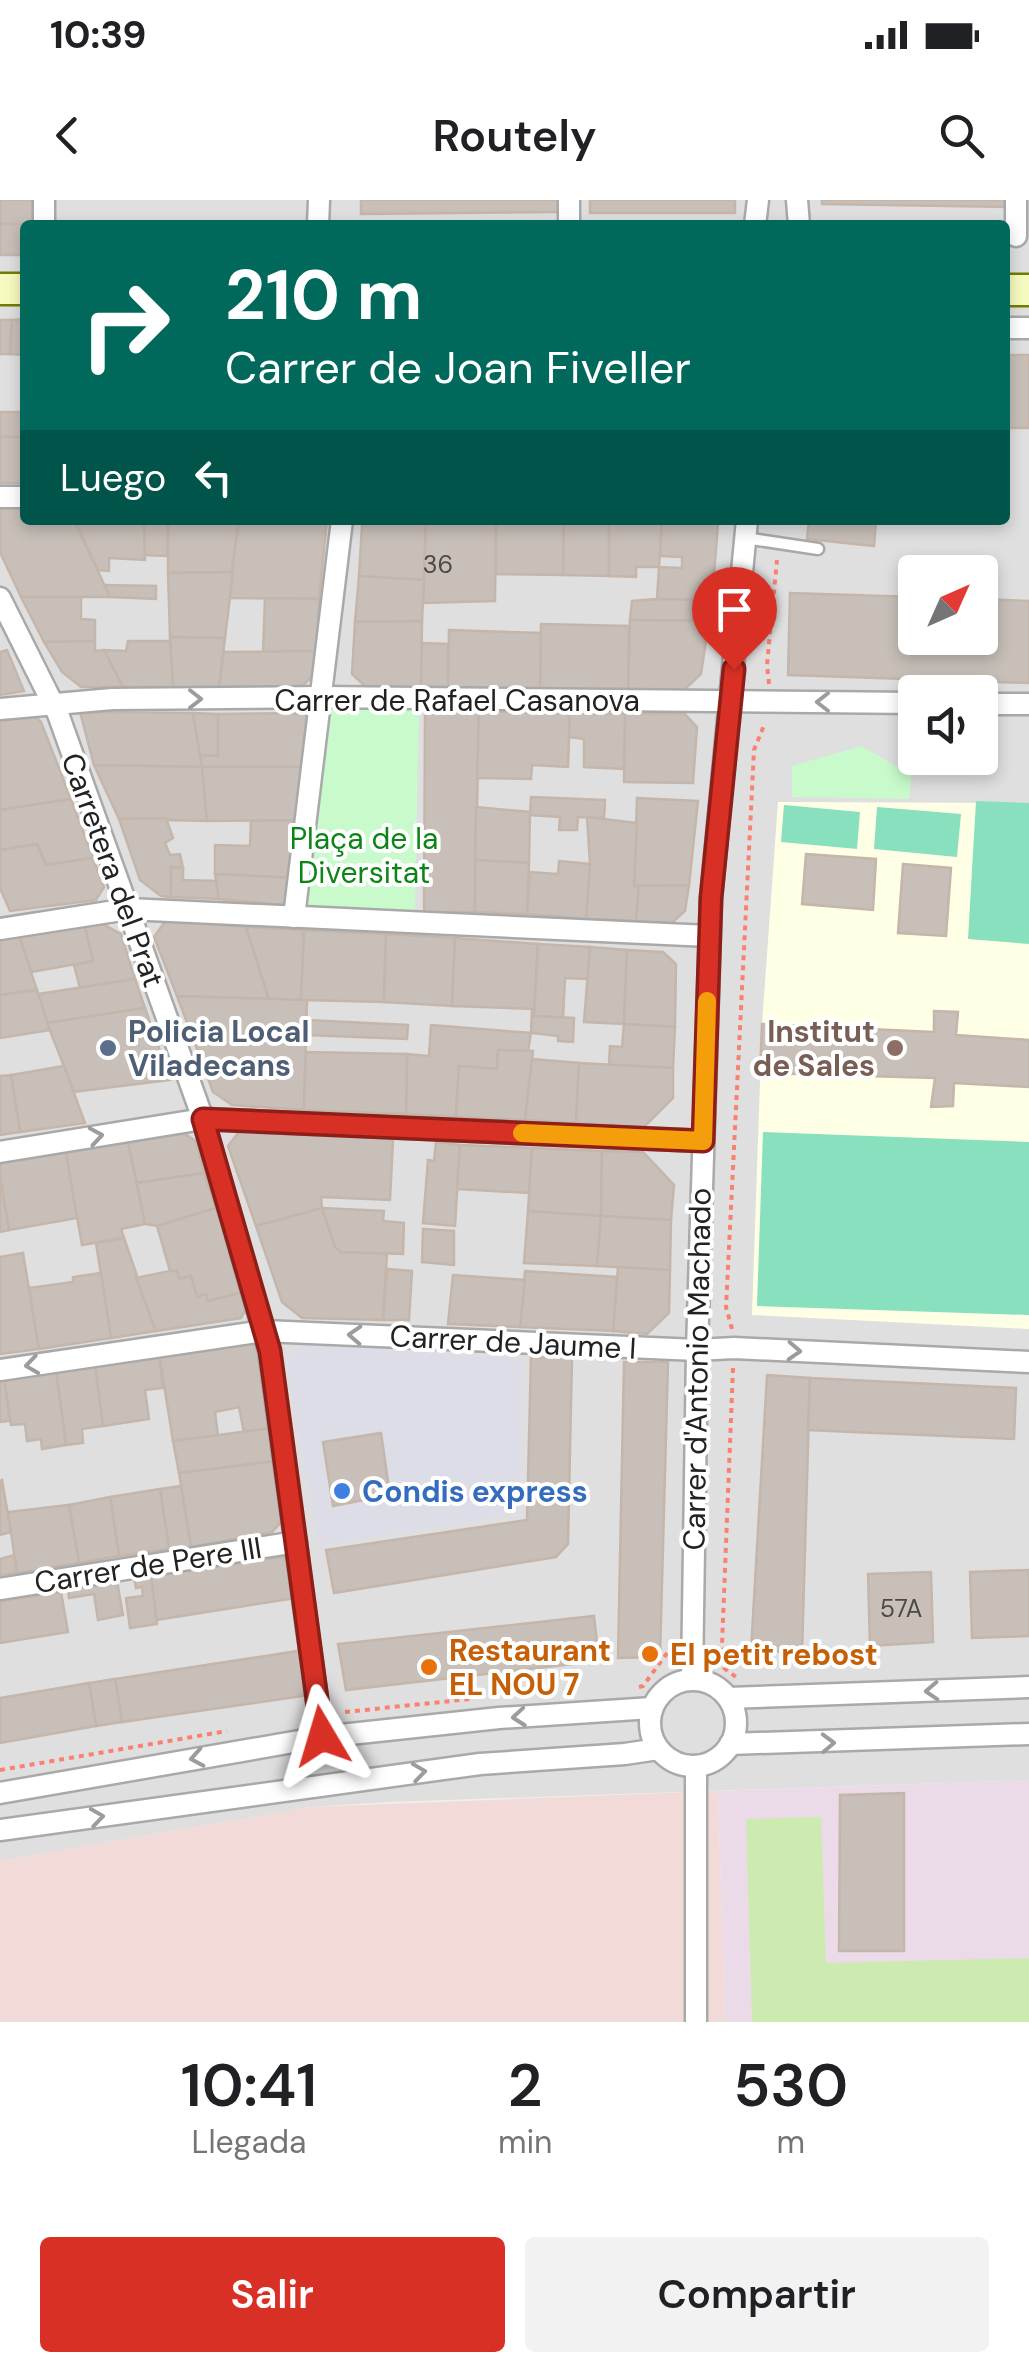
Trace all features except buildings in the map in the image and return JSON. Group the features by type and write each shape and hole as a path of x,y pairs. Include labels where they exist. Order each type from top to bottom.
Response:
{"street":[{"path":"1016,200 1017,236"},
{"path":"294,917 341,525"},
{"name":"Carrer d'Antonio Machado","path":"692,1679 709,936 746,529"},
{"name":"Carretera del Prat","path":"0,598 53,702 128,910 203,1119 264,1331 322,1736"},
{"name":"Carrer de Rafael Casanova","path":"0,709 53,702 322,697 898,703"},
{"path":"998,704 1029,704"},
{"path":"0,929 128,910 709,936"},
{"path":"0,1152 203,1119 703,1141"},
{"name":"Carrer de Jaume I","path":"0,1370 264,1331 1029,1362"},
{"name":"Carrer de Pere III","path":"0,1589 296,1542"},
{"path":"692,1679 712,1684 728,1698 736,1721 730,1744 716,1759 696,1766 675,1762 658,1749 650,1729 652,1708 667,1687 692,1679"},
{"path":"728,1698 1029,1686"},
{"path":"0,1793 322,1736 652,1708"},
{"path":"730,1744 1029,1734"},
{"path":"0,1830 480,1764 658,1749"},
{"path":"696,1766 696,2022"}],"lane":[{"path":"746,529 778,543 818,549"}],"path":[{"path":"722,1646 734,1348 726,1307 754,750 770,714 767,665 778,543"}],"shaded area":[{"path":"0,200 1029,200 1029,1780 311,1807 0,1861"},
{"name":"Institut de Sales","path":"778,802 1029,803 1029,1329 752,1315 762,1024"},
{"path":"302,1344 523,1359 519,1513 318,1546 286,1360"},
{"path":"1029,1780 1029,2022 725,2022 718,1791"},
{"path":"718,1791 725,2022 0,2022 0,1861 311,1807"}],"green space":[{"name":"Plaça de la Diversitat","path":"331,707 419,710 415,911 306,905"},
{"path":"861,746 898,767 898,775 912,775 909,799 792,797 792,766"},
{"path":"976,801 1029,803 1029,944 968,939"},
{"path":"784,805 860,812 857,849 781,842"},
{"path":"877,807 961,814 957,857 874,849"},
{"path":"763,1132 1029,1142 1029,1315 757,1306"},
{"path":"821,1817 826,1963 1029,1958 1029,2022 752,2022 746,1819"}],"slow traffic":[{"path":"522,1133 703,1141 707,1001"}],"place":[{"name":"Policia Local Viladecans","path":"108,1048"},
{"name":"Institut de Sales","path":"895,1048"},
{"name":"Condis express","path":"342,1491"},
{"name":"El petit rebost","path":"650,1654"},
{"name":"Restaurant EL NOU 7","path":"429,1667"}],"route":[{"path":"322,1736 270,1351 203,1119 703,1141 711,898 734,669"}]}
